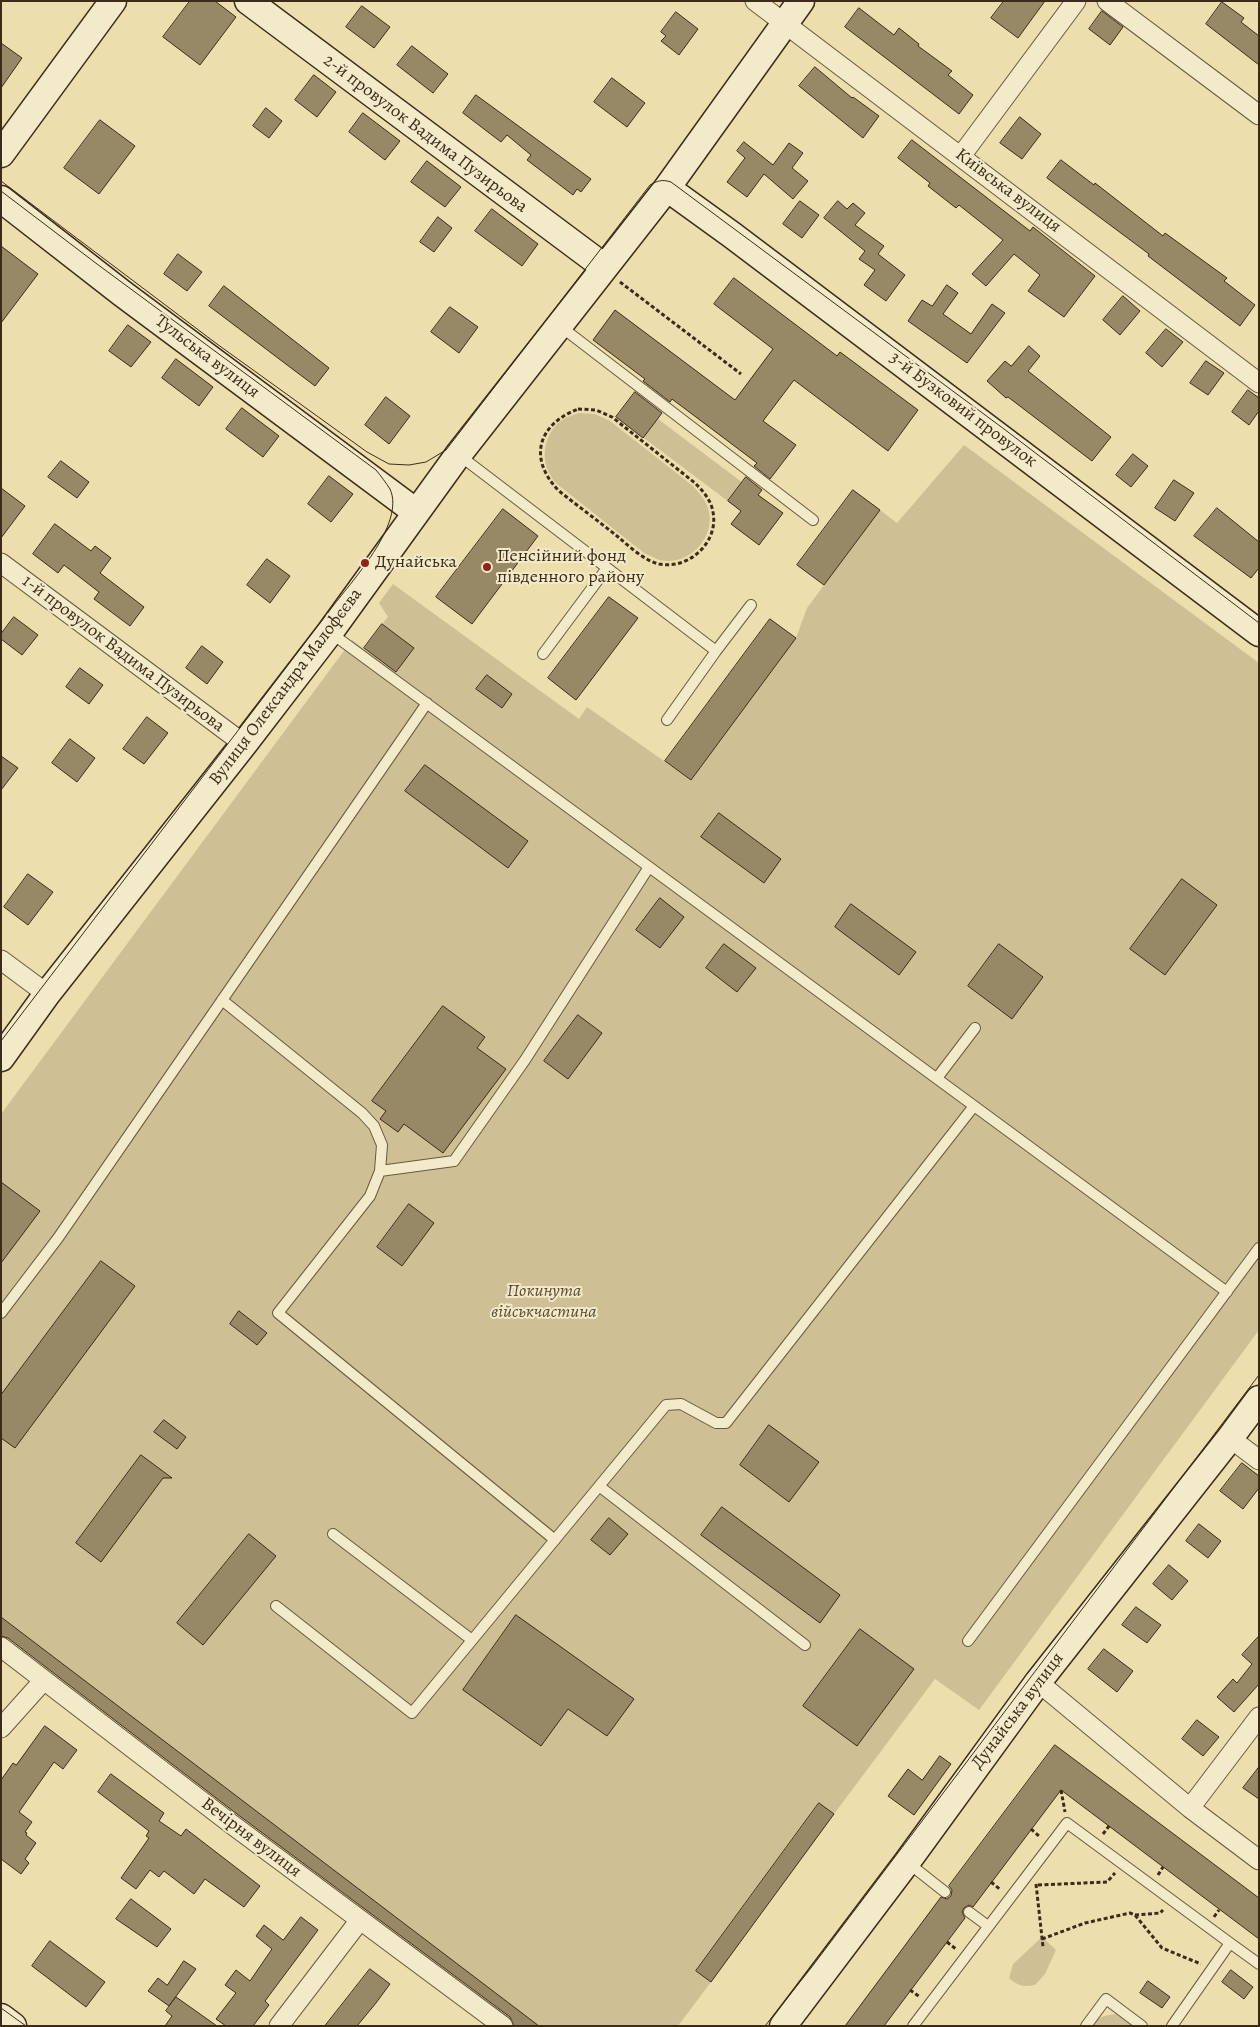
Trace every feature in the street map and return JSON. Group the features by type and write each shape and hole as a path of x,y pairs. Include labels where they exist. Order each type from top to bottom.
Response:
{"street":[{"path":"1,154 113,1"},
{"name":"2-й провулок Вадима Пузирьова","path":"248,1 604,266"},
{"name":"Київська вулиця","path":"755,1 1259,383"},
{"path":"604,266 667,188 800,1"},
{"path":"961,156 1076,1"},
{"path":"1107,1 1259,115"},
{"name":"3-й Бузковий провулок","path":"667,188 732,234 1259,634"},
{"name":"Тульська вулиця","path":"1,199 123,294 416,512"},
{"name":"Вулиця Олександра Малофєєва","path":"1,1058 47,994 330,632 458,455 604,266"},
{"name":"1-й провулок Вадима Пузирьова","path":"1,563 244,744"},
{"path":"1,960 47,994"},
{"name":"Дунайська вулиця","path":"782,2026 907,1862 1038,1682 1259,1399"},
{"path":"1230,1438 1259,1460"},
{"name":"Вечірня вулиця","path":"1,1647 230,1823 503,2026"},
{"path":"1,1728 44,1680"},
{"path":"1038,1682 1190,1808 1259,1860"},
{"path":"1190,1808 1259,1717"},
{"path":"279,2026 360,1920"},
{"path":"1,2017 13,2026"}],"lane":[{"path":"559,326 813,520"},
{"path":"458,455 716,651"},
{"path":"543,654 607,568"},
{"path":"668,720 751,605"},
{"path":"330,632 1227,1292"},
{"path":"1,1313 58,1238 427,703"},
{"path":"380,1171 454,1161 525,1060 649,867"},
{"path":"222,1000 362,1113 374,1126 382,1145 380,1171 370,1196 278,1313 555,1540"},
{"path":"937,1078 975,1028"},
{"path":"276,1606 412,1713 666,1405 681,1404 716,1423 726,1423 974,1106"},
{"path":"968,1641 1259,1248"},
{"path":"599,1486 805,1645"},
{"path":"333,1534 472,1640"},
{"path":"913,2026 1067,1823 1259,1964"},
{"path":"907,1862 945,1892"},
{"path":"970,1912 988,1926"},
{"path":"1172,2026 1230,1943"},
{"path":"1086,2026 1106,1999 1142,2026"}],"path":[{"path":"604,266 628,289 741,374"},
{"path":"578,409 596,410 612,417 696,482 707,495 714,512 713,530 705,546 693,558 676,564 658,564 642,556 559,491 547,478 541,462 541,444 549,428 562,416 578,409"},
{"path":"1060,1790 1067,1823"},
{"path":"1026,1876 1038,1885 1107,1882 1123,1864"},
{"path":"1038,1885 1043,1947"},
{"path":"1042,1939 1085,1924 1130,1913 1134,1915 1160,1913 1173,1901"},
{"path":"1134,1915 1162,1948 1198,1963 1211,1971"}],"green space":[{"path":"630,398 783,513 759,545 731,524 741,511 616,417"},
{"path":"579,413 595,414 610,421 693,486 705,501 710,522 708,532 696,549 679,559 669,561 659,560 644,553 554,481 545,461 548,437 557,424 567,417"},
{"name":"Покинута військчастина","path":"964,445 1259,663 1259,1330 979,1710 935,1679 834,1814 818,1803 696,1971 711,1982 678,2026 539,2026 1,1617 1,1114 352,640 396,672 414,649 382,624 388,617 379,603 393,584 579,719 587,707 691,780 796,638 807,608 880,510 897,523"},
{"path":"1042,1937 1056,1950 1045,1974 1035,1985 1024,1986 1015,1983 1009,1978 1013,1964"},
{"path":"1116,2014 1133,2026 1093,2026 1099,2018"}],"building":[{"path":"190,1 215,1 236,17 200,65 163,37"},
{"path":"1004,1 1045,1 1018,38 991,18"},
{"path":"1222,2 1244,18 1241,22 1259,36 1259,65 1206,24"},
{"path":"362,6 390,27 374,48 346,27"},
{"path":"859,8 894,35 899,28 919,44 918,46 952,71 948,75 973,95 959,114 845,27"},
{"path":"1102,11 1123,27 1110,45 1089,29"},
{"path":"676,12 698,29 679,55 661,41 666,36 661,32"},
{"path":"1,43 22,58 1,88"},
{"path":"412,46 448,74 433,93 397,65"},
{"path":"815,67 852,98 879,116 863,138 799,86"},
{"path":"314,75 336,92 317,117 295,100"},
{"path":"612,78 645,103 627,127 594,102"},
{"path":"476,95 591,179 581,192 577,189 573,195 527,160 531,155 507,135 501,142 463,113"},
{"path":"266,108 282,121 269,138 253,126"},
{"path":"363,113 400,141 385,160 349,132"},
{"path":"1020,117 1041,134 1022,159 1000,143"},
{"path":"100,120 135,146 99,194 64,168"},
{"path":"912,140 1030,231 1033,227 1095,276 1064,317 1028,291 1040,275 1014,254 986,286 972,274 1003,240 959,205 956,208 928,186 930,183 898,158"},
{"path":"744,142 773,165 789,143 803,153 792,168 808,181 793,199 764,174 747,197 727,182 745,158 737,151"},
{"path":"1061,160 1094,185 1095,183 1163,236 1165,233 1227,278 1224,281 1255,305 1240,326 1148,256 1149,254 1047,178"},
{"path":"427,161 461,187 445,207 411,182"},
{"path":"800,201 819,215 802,238 783,224"},
{"path":"838,201 847,209 853,203 865,213 855,225 884,246 878,254 905,275 886,301 864,285 875,270 859,259 865,251 824,218"},
{"path":"492,209 538,244 522,266 475,231"},
{"path":"438,217 452,228 434,252 420,242"},
{"path":"1,246 38,274 1,323"},
{"path":"178,254 202,272 187,291 164,274"},
{"path":"734,278 837,356 840,352 918,410 888,451 794,380 763,421 796,445 770,479 754,466 757,463 672,399 670,402 643,381 645,379 593,340 615,310 735,400 773,349 714,304"},
{"path":"947,285 958,293 943,314 971,334 992,304 1005,313 967,363 908,321 922,300 932,306"},
{"path":"224,286 329,368 315,386 209,306"},
{"path":"1123,296 1140,311 1120,335 1103,320"},
{"path":"450,307 478,327 459,353 431,332"},
{"path":"128,325 151,342 131,367 109,351"},
{"path":"1166,329 1183,342 1162,367 1146,353"},
{"path":"1029,346 1040,356 1028,371 1111,437 1092,461 1008,397 1006,398 987,381 1005,361 1011,366"},
{"path":"176,359 213,387 199,406 162,378"},
{"path":"1206,361 1224,373 1208,395 1190,383"},
{"path":"1248,390 1259,398 1259,411 1249,425 1232,412"},
{"path":"635,392 662,413 643,438 616,417"},
{"path":"386,397 410,416 389,444 365,425"},
{"path":"242,408 279,436 263,457 226,429"},
{"path":"1133,454 1148,466 1131,487 1116,475"},
{"path":"61,461 89,482 77,498 48,477"},
{"path":"329,476 353,494 331,522 308,504"},
{"path":"746,477 762,490 758,495 783,513 759,545 731,524 741,511 728,501"},
{"path":"1174,480 1194,493 1175,521 1155,508"},
{"path":"1,488 25,506 1,538"},
{"path":"853,490 880,510 824,585 797,565"},
{"path":"1217,508 1259,542 1259,568 1251,578 1194,536"},
{"name":"Пенсійний фонд південного району","path":"503,509 538,536 472,624 436,597"},
{"path":"55,524 91,551 95,546 111,558 100,573 144,607 130,626 94,599 99,592 64,565 58,573 33,554"},
{"path":"267,559 290,576 270,603 247,585"},
{"path":"609,597 638,618 576,700 548,678"},
{"path":"14,617 38,635 22,655 1,639 1,634"},
{"path":"770,619 796,638 691,780 665,761"},
{"path":"382,624 414,648 396,672 364,648"},
{"path":"202,646 223,662 207,684 186,668"},
{"path":"80,668 103,685 89,704 66,687"},
{"path":"487,675 512,694 502,708 476,689"},
{"path":"147,717 168,733 144,764 123,749"},
{"path":"70,739 95,758 77,782 52,763"},
{"path":"1,756 18,768 1,790"},
{"path":"425,765 528,841 508,868 405,791"},
{"path":"719,813 781,859 764,883 701,837"},
{"path":"28,874 53,892 28,925 4,907"},
{"path":"1182,879 1217,905 1165,975 1130,949"},
{"path":"660,898 684,917 660,948 636,930"},
{"path":"851,904 916,952 899,975 835,927"},
{"path":"724,944 756,968 737,992 706,968"},
{"path":"999,944 1043,977 1012,1019 968,986"},
{"path":"443,1006 485,1037 477,1048 506,1069 443,1153 404,1124 398,1132 380,1119 386,1111 372,1101"},
{"path":"578,1015 602,1033 568,1079 544,1061"},
{"path":"1,1182 40,1211 1,1263"},
{"path":"409,1204 434,1223 402,1266 377,1247"},
{"path":"101,1261 135,1286 15,1448 1,1438 1,1395"},
{"path":"239,1311 267,1333 257,1345 230,1324"},
{"path":"164,1420 186,1437 177,1449 154,1432"},
{"path":"769,1425 819,1462 789,1502 740,1465"},
{"path":"141,1455 172,1478 163,1478 101,1562 76,1543"},
{"path":"1242,1463 1259,1476 1259,1488 1243,1509 1220,1491"},
{"path":"722,1507 840,1595 820,1623 701,1535"},
{"path":"609,1518 628,1534 610,1555 591,1540"},
{"path":"1199,1524 1221,1541 1208,1558 1186,1541"},
{"path":"249,1534 276,1556 203,1645 177,1623"},
{"path":"1169,1565 1188,1581 1172,1600 1153,1584"},
{"path":"1136,1607 1161,1625 1147,1643 1122,1625"},
{"path":"516,1615 634,1699 607,1736 568,1709 541,1746 463,1690"},
{"path":"1,1617 539,2026 514,2026 510,2017 237,1814 8,1638 1,1636"},
{"path":"860,1629 914,1669 857,1746 803,1706"},
{"path":"1259,1636 1259,1684 1234,1712 1217,1697 1233,1679 1237,1683 1252,1664 1242,1655"},
{"path":"1104,1649 1133,1671 1117,1692 1088,1669"},
{"path":"1197,1720 1219,1737 1203,1756 1182,1739"},
{"path":"45,1726 77,1750 63,1769 54,1762 19,1812 32,1822 25,1832 36,1843 25,1859 29,1863 21,1874 1,1859 1,1780 13,1763 16,1765"},
{"path":"1055,1745 1259,1898 1259,1939 1061,1790 973,1907 969,1905 964,1908 962,1912 965,1918 884,2026 845,2026 941,1897 947,1899 951,1896 952,1890 949,1886"},
{"path":"940,1756 951,1764 914,1815 888,1796 908,1769 922,1780"},
{"path":"1259,1767 1259,1799 1243,1788"},
{"path":"111,1774 164,1813 159,1821 181,1836 186,1829 260,1886 244,1907 205,1879 194,1894 164,1871 159,1877 150,1870 136,1889 121,1878 149,1838 146,1836 149,1831 98,1792"},
{"path":"819,1803 834,1814 711,1982 696,1971"},
{"path":"131,1899 171,1929 157,1947 116,1919"},
{"path":"301,1917 318,1930 265,2001 269,2005 253,2026 226,2026 216,2019 236,1993 225,1985 236,1970 250,1981 272,1949 256,1936 264,1925 283,1940"},
{"path":"50,1941 105,1982 86,2007 32,1966"},
{"path":"184,1961 196,1969 169,2006 148,1991 158,1978 167,1985"},
{"path":"370,1969 390,1984 376,2003 357,2026 325,2026"},
{"path":"1231,1970 1253,1987 1244,1999 1222,1982"},
{"path":"1148,1981 1170,1997 1162,2008 1140,1993"},
{"path":"176,1997 217,2026 165,2026 172,2016 166,2011"}],"tram line":[{"path":"1,181 217,344 367,452 389,464 409,465 426,462 446,450 650,185 660,181 671,182 1004,429 1259,623"},
{"path":"1,191 376,470 390,489 393,503 390,519 383,536 362,569 1,1041"},
{"path":"765,2026 811,1968 1259,1375"},
{"path":"1,2008 26,2026"}],"place":[{"name":"Дунайська","path":"365,563"},
{"name":"Пенсійний фонд південного району","path":"487,567"}]}
